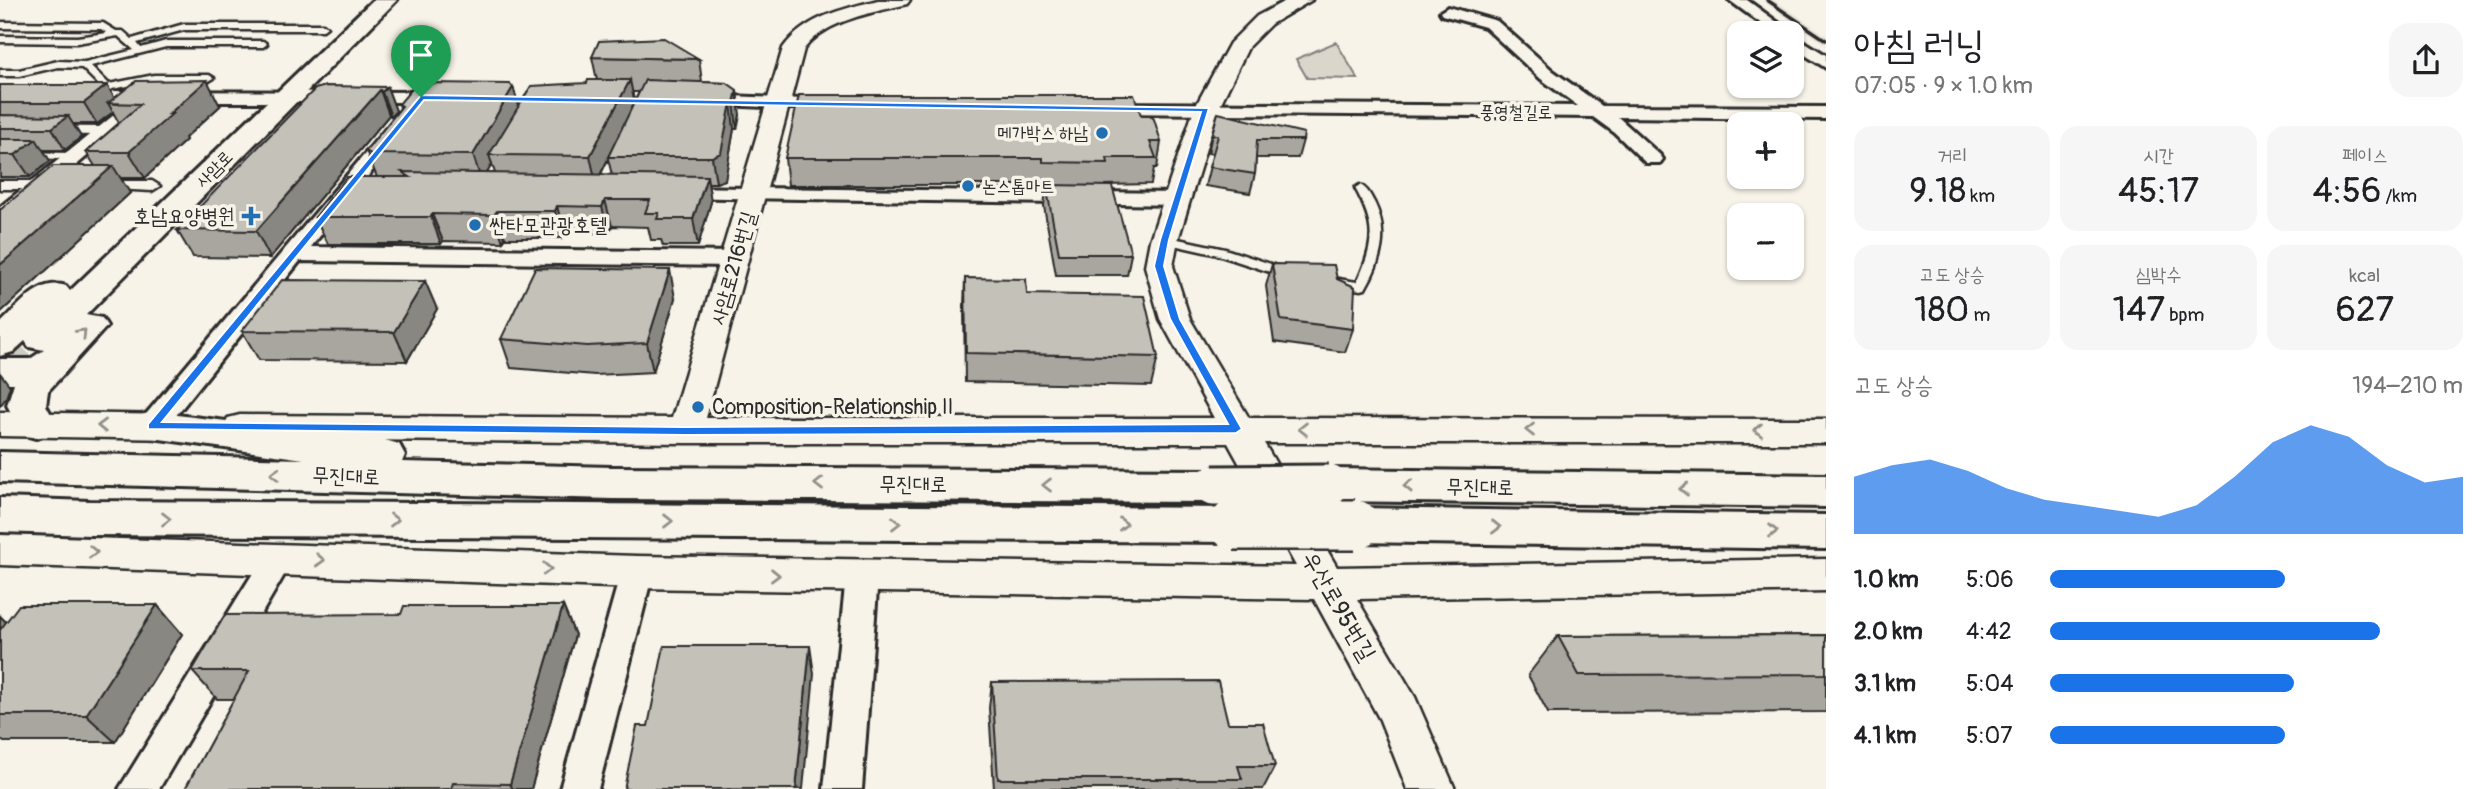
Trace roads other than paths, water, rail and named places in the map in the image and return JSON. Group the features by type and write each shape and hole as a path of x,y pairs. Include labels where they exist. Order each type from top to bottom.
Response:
{"main road":[{"path":"0,344 221,135 279,104 386,0"},
{"path":"0,371 33,371 47,351 272,137 279,104"},
{"path":"37,424 23,400 47,351"},
{"path":"152,426 612,483"},
{"name":"무진대로","path":"0,467 612,483 1329,485 1826,491"},
{"name":"무진대로","path":"0,515 90,518 1354,525 1826,532"},
{"path":"0,539 90,518"}],"street":[{"name":"사암로216번길","path":"685,431 794,48 803,37 837,19 900,0"},
{"path":"1236,429 1168,303 1159,266 1164,240 1206,109 1240,43 1264,20 1301,0"},
{"path":"1737,0 1767,21"},
{"path":"1448,12 1490,24 1547,75 1601,112 1653,159"},
{"path":"1804,47 1826,63"},
{"path":"67,96 107,92 146,97 279,104 460,97"},
{"path":"0,218 146,97"},
{"path":"152,426 421,97"},
{"path":"686,100 776,105 846,105"},
{"path":"1081,108 1206,109"},
{"name":"풍영철길로","path":"1206,109 1826,113"},
{"path":"0,130 105,131"},
{"path":"0,185 152,186"},
{"path":"347,189 374,190"},
{"path":"656,193 1178,199"},
{"path":"293,254 736,259"},
{"path":"0,424 685,431 1826,431"},
{"name":"우산로95번길","path":"1236,429 1399,711 1431,789"},
{"path":"0,550 862,577 1327,583 1826,575"},
{"path":"138,789 279,558"},
{"path":"579,789 637,572"},
{"path":"843,789 862,577"}],"lane":[{"path":"0,24 103,26 114,34"},
{"path":"131,42 184,27 323,27"},
{"path":"0,39 77,40 120,33 141,51"},
{"path":"0,73 19,73 58,64 85,65 166,44 263,44"},
{"path":"85,65 107,92 154,78 209,78"},
{"path":"0,155 75,156"},
{"path":"1323,281 1361,286 1377,253 1380,242 1376,217 1360,188"},
{"path":"1164,240 1221,252 1301,277"}],"tunnel":[{"path":"0,380 42,339"}],"railway":[{"path":"1767,0 1826,40"}],"place":[{"name":"메가박스 하남","path":"1102,133"},
{"name":"논스톱마트","path":"968,186"},
{"name":"호남요양병원","path":"251,216"},
{"name":"싼타모관광호텔","path":"475,225"},
{"name":"Composition-Relationship II","path":"698,407"}]}
